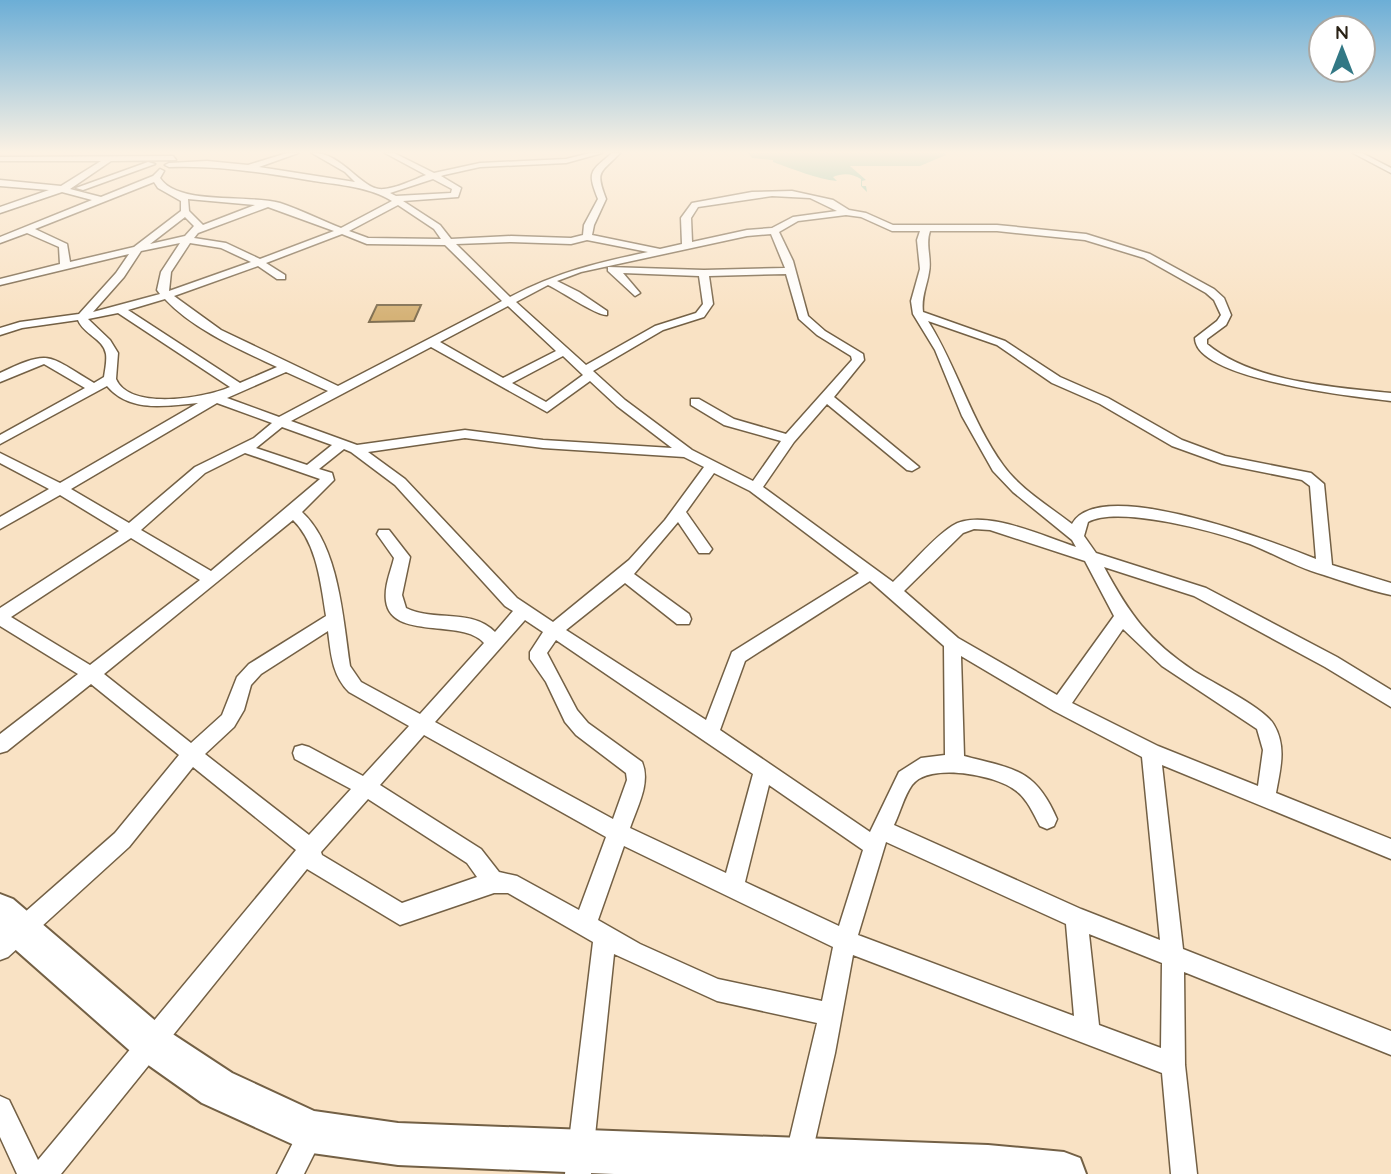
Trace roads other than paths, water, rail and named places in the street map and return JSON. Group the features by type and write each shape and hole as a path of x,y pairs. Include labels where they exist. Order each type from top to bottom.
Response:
{"highway":[{"path":"6,930 151,1043 217,1088 312,1132 579,1164 797,1160 898,1169 988,1167 1064,1174"}],"street":[{"path":"0,240 82,208"},
{"path":"82,317 111,285 138,248 185,212 186,208"},
{"path":"195,231 256,208"},
{"path":"281,208 367,241 571,241 587,237 631,244 657,252"},
{"path":"0,332 20,325 120,310 166,296 340,232 376,208"},
{"path":"405,208 437,228 508,301 621,403 687,453 755,488 894,591 952,643 1060,706 1151,752 1391,849"},
{"path":"587,237 589,225 598,208"},
{"path":"687,245 685,219 692,208"},
{"path":"840,208 846,212"},
{"path":"185,212 198,226 186,239 162,285 166,296 212,327 285,368 338,391"},
{"path":"829,1014 717,990 632,952 510,883 494,882 400,914 314,862 310,849 93,675 0,617 130,531 200,470 246,449 281,421 548,281 567,273 687,245 747,233 774,231 796,219 846,212 863,215 886,227 1043,232 1086,237 1114,244 1158,262 1210,290 1219,298 1226,315 1222,323 1201,338 1201,345 1217,360 1302,384 1391,397"},
{"path":"926,227 922,240 925,269 916,301 918,314 941,349 968,416 998,468 1018,489 1076,536 1093,558 1123,616 1142,638 1169,660 1263,723 1272,735 1274,744 1265,800"},
{"path":"27,229 64,246 65,265"},
{"path":"755,488 789,439 858,360 857,354 808,324 799,307 791,271 774,231"},
{"path":"0,282 186,239 223,245 281,276"},
{"path":"593,267 704,273 791,271"},
{"path":"615,269 635,293"},
{"path":"431,342 547,408 588,373 659,328 700,315 708,304 704,273"},
{"path":"548,281 575,294 603,313"},
{"path":"120,310 238,387"},
{"path":"918,314 1001,344 1056,380 1104,401 1177,443 1249,466 1288,472 1311,479 1317,484 1317,514 1323,538 1325,570"},
{"path":"82,317 84,324 106,342 112,353 110,379 113,386 124,395 138,401 184,402 216,398 349,447 400,482 494,586 524,610 764,769 879,839 1391,1043"},
{"path":"503,383 564,351"},
{"path":"0,378 41,359 93,388"},
{"path":"0,524 216,398 285,368"},
{"path":"0,440 110,379"},
{"path":"826,397 912,467"},
{"path":"695,402 729,422 789,439"},
{"path":"310,470 349,447 465,435 543,444 687,453"},
{"path":"0,746 212,579 327,480 327,477 310,470 246,449"},
{"path":"0,457 60,489 212,579"},
{"path":"579,1164 595,931 617,832 637,780 635,768 582,729 571,716 552,677 539,659 538,652 554,631 624,574 679,512 712,466"},
{"path":"293,512 301,518 322,559 341,666 346,678 355,687 617,832 845,941 1173,1065"},
{"path":"679,512 704,549"},
{"path":"1076,536 1083,518 1094,513 1130,513 1236,533 1325,570 1391,589"},
{"path":"894,591 958,529 974,524 991,525 1200,592 1331,662 1390,702"},
{"path":"384,534 402,557 394,596 395,607 405,617 469,625 482,629 494,643"},
{"path":"624,574 683,620"},
{"path":"710,733 738,657 869,574"},
{"path":"44,1174 310,849 524,610"},
{"path":"1060,706 1123,616"},
{"path":"6,930 122,840 192,754 228,721 235,710 243,682 255,668 334,619"},
{"path":"952,643 955,762"},
{"path":"1151,752 1173,957 1173,1065 1184,1174"},
{"path":"302,753 366,786 474,856 494,882"},
{"path":"797,1160 823,1053 845,941 879,839 906,778 921,767 955,762 1014,778 1025,785 1036,798 1047,819"},
{"path":"733,886 764,769"},
{"path":"1076,918 1088,1033"},
{"path":"0,1108 31,1174"},
{"path":"290,1174 312,1132"}]}
